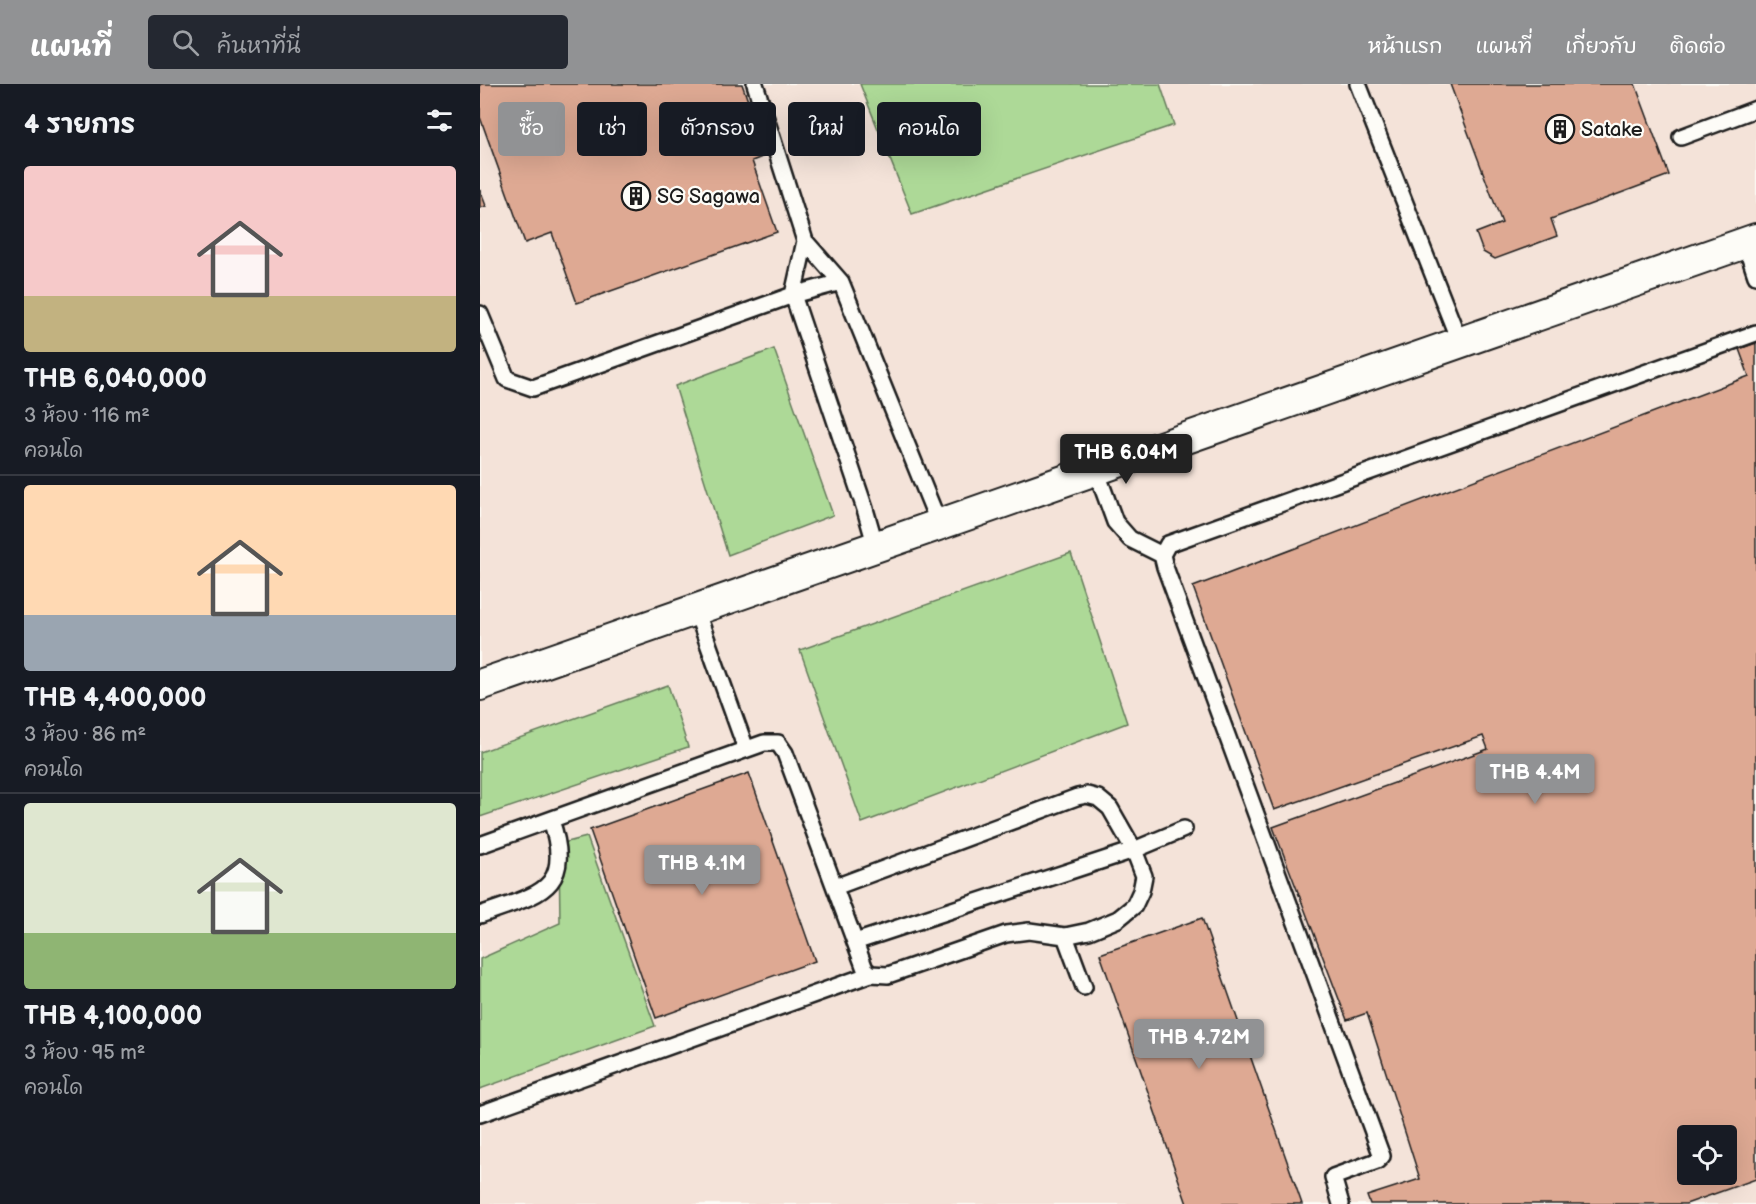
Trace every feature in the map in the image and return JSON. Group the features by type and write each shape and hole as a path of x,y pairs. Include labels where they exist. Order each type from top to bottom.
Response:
{"street":[{"path":"480,685 697,613 939,524 1098,476 1460,343 1753,257"}],"lane":[{"path":"755,84 805,242 842,282 939,524"},
{"path":"1358,84 1460,343"},
{"path":"1681,137 1756,109"},
{"path":"805,242 793,295 866,508 876,547"},
{"path":"480,314 507,379 533,388 793,295 842,282"},
{"path":"1341,1204 1333,1177 1377,1161 1382,1156 1162,555 1168,544 1756,333"},
{"path":"1098,476 1115,522 1130,539 1162,555"},
{"path":"697,613 746,749"},
{"path":"480,845 746,749 764,743 778,743 785,753 865,969 871,974"},
{"path":"480,1114 871,974 888,975 1006,934 1029,931 1065,936 1089,931 1118,919 1134,906 1141,891 1144,876 1134,850 1110,808 1098,798 1087,795 835,887"},
{"path":"480,915 535,895 547,887 554,878 559,864 559,843 551,820"},
{"path":"855,942 1134,850 1184,829"},
{"path":"1065,936 1084,987"}],"shaded area":[{"path":"480,84 1756,84 1756,1204 480,1204"}],"green space":[{"path":"860,84 1160,84 1174,125 912,214 889,156 981,156 981,102 877,102 877,126"},
{"path":"774,349 833,515 728,555 675,386"},
{"path":"1071,553 1127,723 862,823 800,650"},
{"path":"668,685 688,747 480,817 480,752"},
{"path":"587,837 655,1026 480,1089 480,959 560,923 559,844"}],"building":[{"name":"SG Sagawa","path":"480,84 742,84 748,102 659,102 659,156 764,156 752,161 777,232 577,303 552,233 525,243 480,117"},
{"name":"Satake","path":"1450,84 1635,84 1669,175 1551,219 1557,236 1495,259 1483,252 1476,233 1502,223"},
{"path":"480,190 486,206 480,208"},
{"path":"1756,343 1756,1179 1686,1204 1370,1204 1367,1196 1420,1179 1367,1013 1347,1020 1273,827 1488,749 1483,736 1274,810 1193,587 1749,376 1739,349"},
{"path":"749,773 815,961 656,1018 590,830"},
{"path":"1202,918 1302,1204 1187,1204 1100,954"}],"place":[{"name":"Satake","path":"1560,129"},
{"name":"SG Sagawa","path":"636,196"}]}
